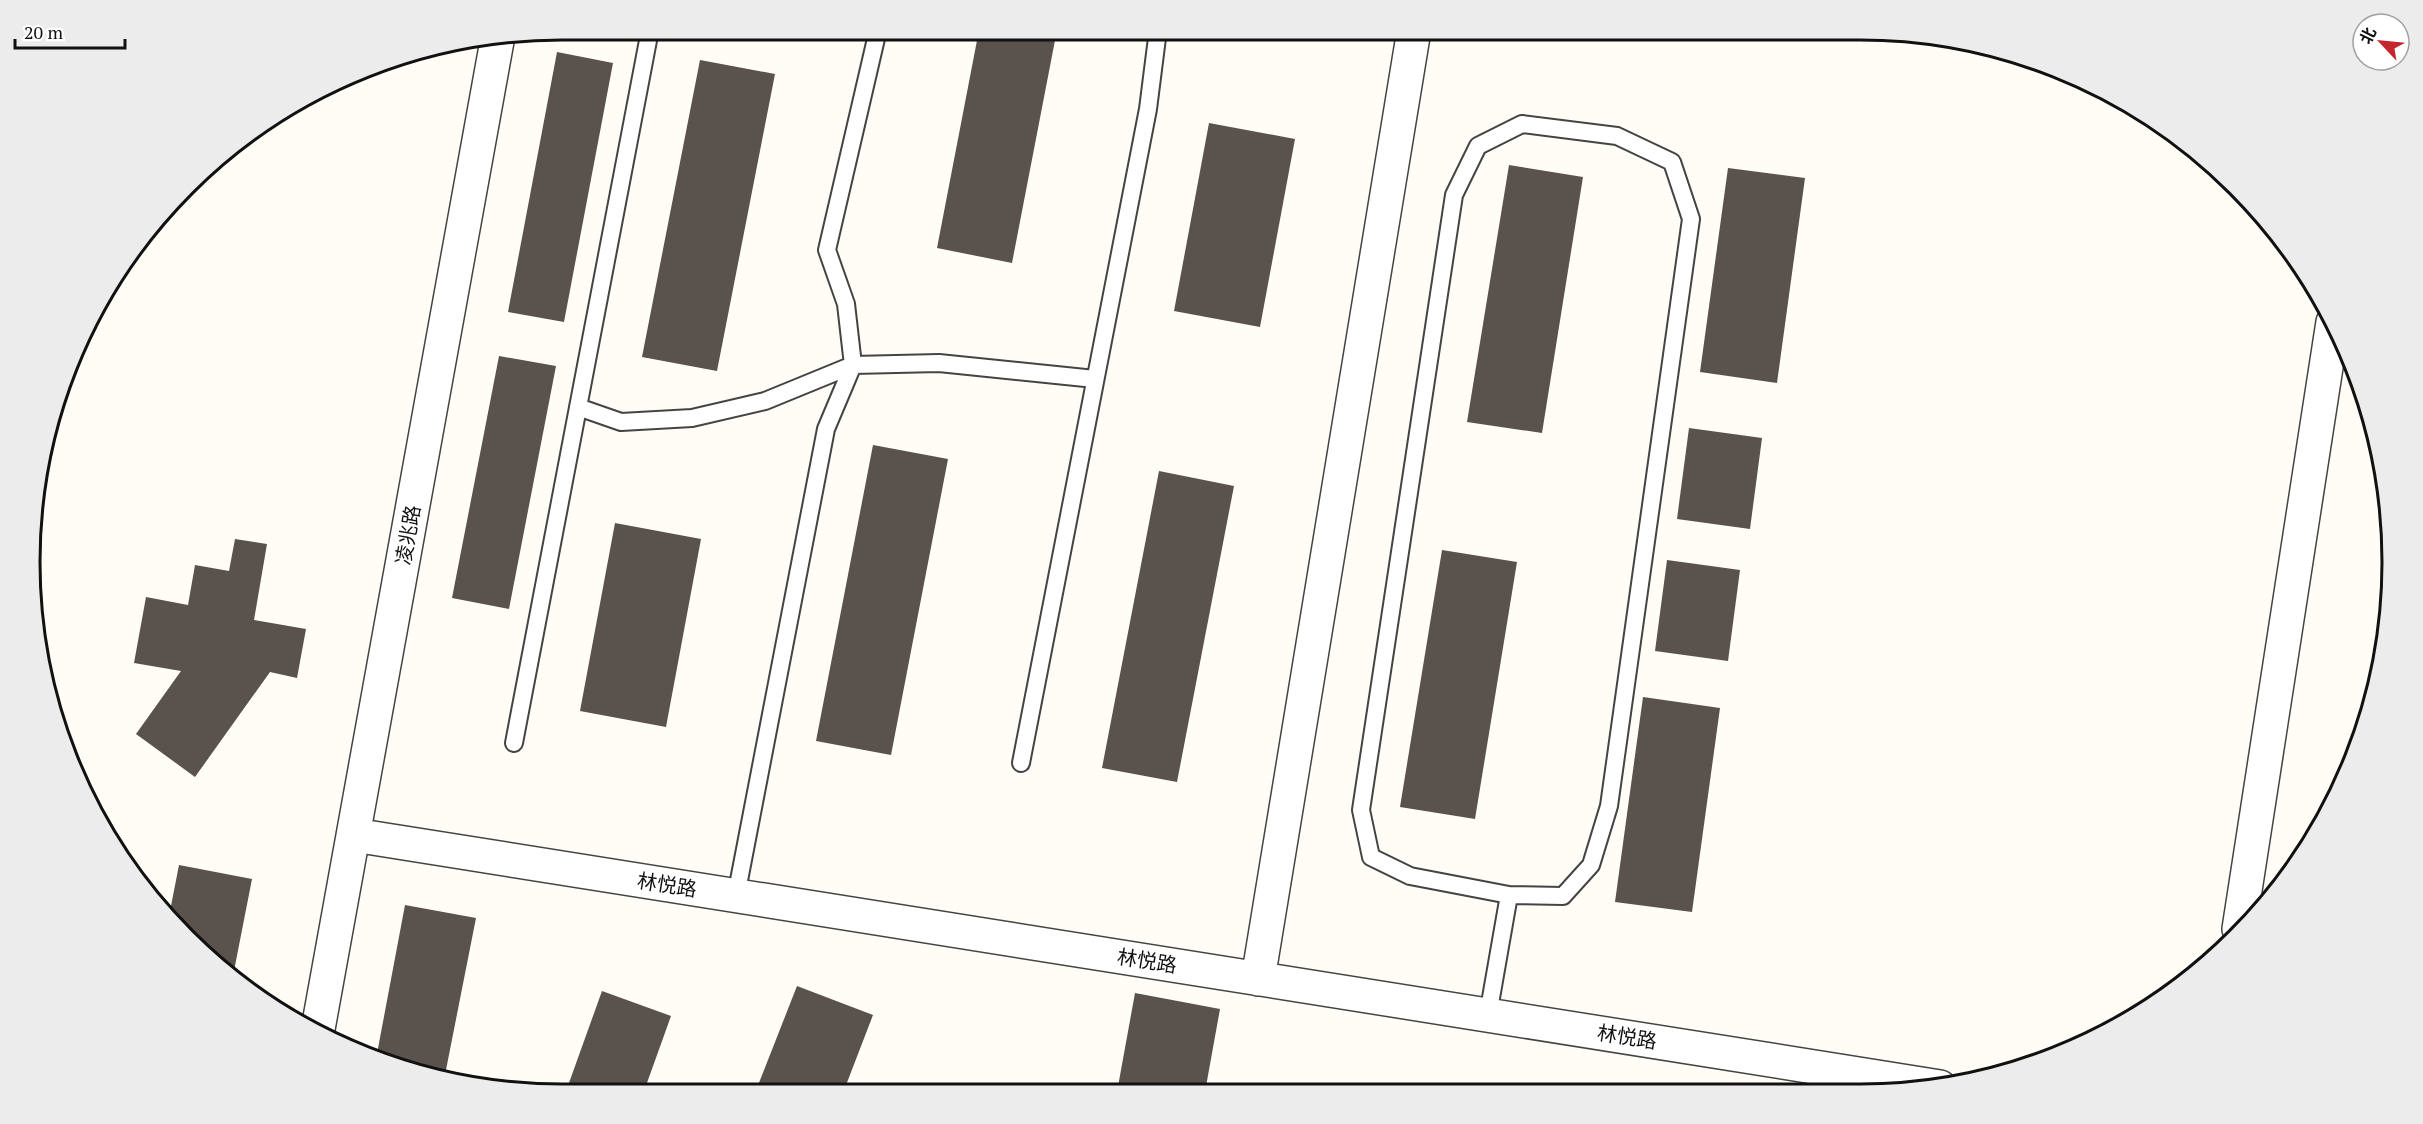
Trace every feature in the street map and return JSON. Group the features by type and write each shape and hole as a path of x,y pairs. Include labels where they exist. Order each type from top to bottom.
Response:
{"street":[{"path":"1258,979 1412,40"},
{"name":"凌兆路","path":"319,1024 496,45"},
{"path":"2242,918 2331,335"},
{"name":"林悦路","path":"354,835 1904,1081"}],"lane":[{"path":"514,743 648,40"},
{"path":"736,896 826,429 853,365 846,304 827,250 876,40"},
{"path":"1021,763 1148,109 1157,40"},
{"path":"1522,124 1617,136 1672,162 1690,219 1609,806 1591,865 1563,896 1509,895 1410,876 1371,857 1361,810 1454,195 1478,146 1522,124"},
{"path":"578,407 621,422 692,418 765,401 853,365 939,363 1095,379"},
{"path":"1488,1015 1509,895"}],"building":[{"path":"977,40 1055,40 1012,263 937,248"},
{"path":"557,52 613,63 564,322 508,312"},
{"path":"700,60 775,74 717,371 642,357"},
{"path":"1209,123 1295,139 1260,327 1174,311"},
{"path":"1509,165 1583,177 1542,433 1467,422"},
{"path":"1728,168 1805,178 1777,383 1700,372"},
{"path":"499,356 556,366 509,609 452,598"},
{"path":"1689,428 1762,438 1750,529 1677,519"},
{"path":"873,445 948,459 891,755 816,741"},
{"path":"1159,471 1234,486 1177,782 1102,768"},
{"path":"615,523 701,539 666,727 580,711"},
{"path":"235,539 267,544 254,620 306,629 297,678 270,672 195,777 136,734 181,671 134,663 146,597 188,605 195,565 229,571"},
{"path":"1442,550 1517,562 1475,819 1400,807"},
{"path":"1667,560 1740,570 1728,661 1655,651"},
{"path":"1643,697 1720,708 1692,912 1615,902"},
{"path":"179,865 252,879 235,968 193,931 171,907"},
{"path":"405,905 476,918 446,1070 378,1050"},
{"path":"797,986 873,1015 846,1084 759,1084"},
{"path":"602,991 671,1016 647,1084 569,1084"},
{"path":"1135,993 1220,1009 1206,1084 1118,1084"}]}
